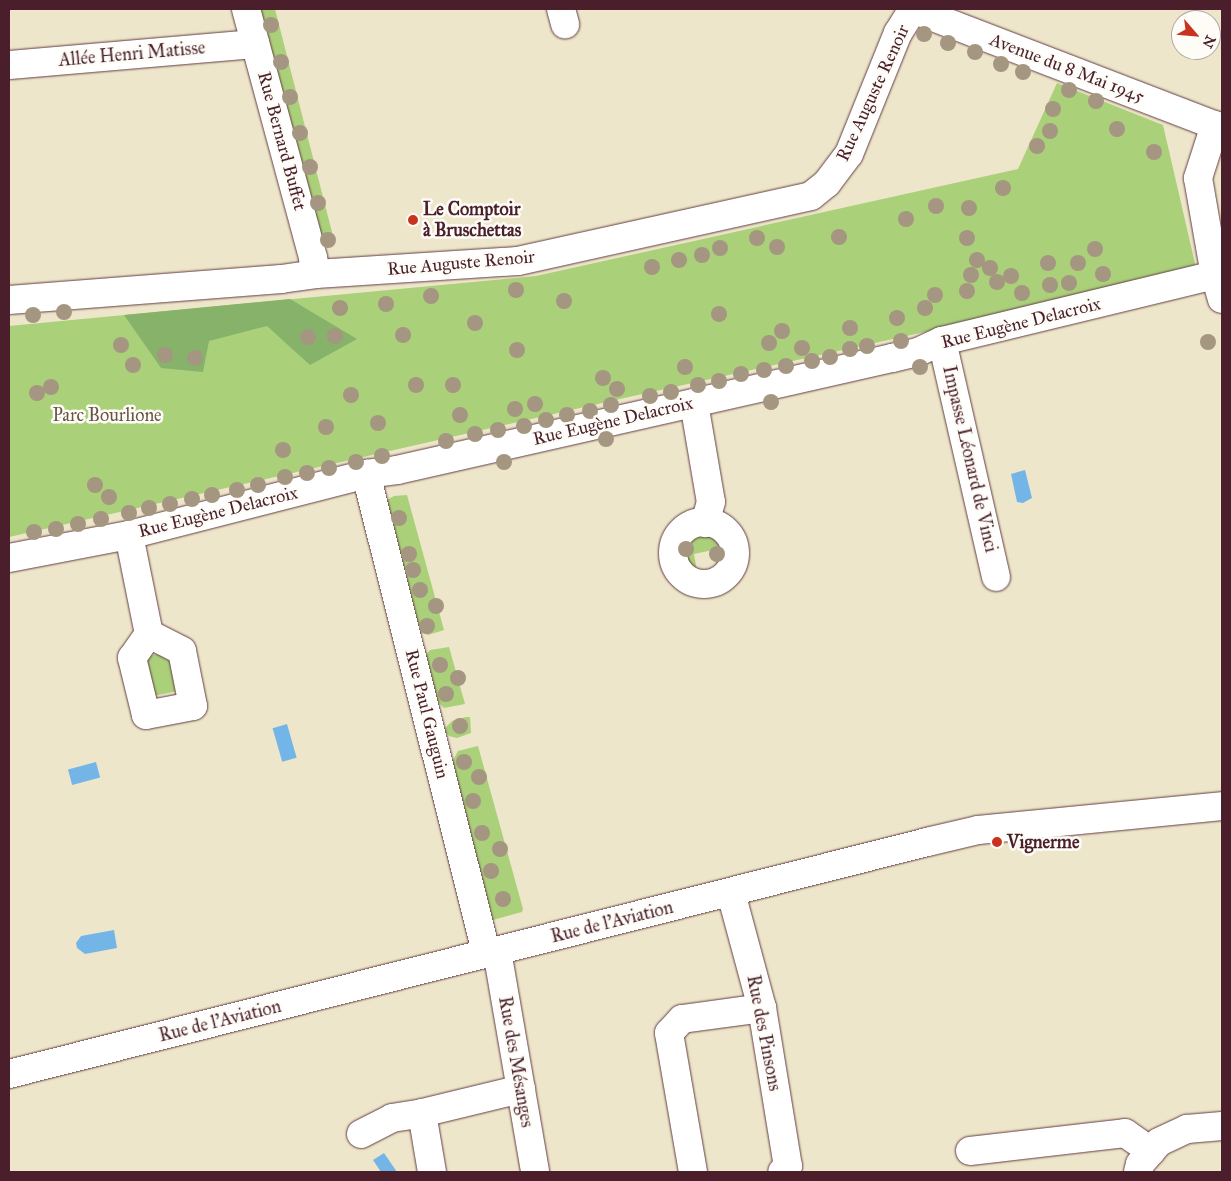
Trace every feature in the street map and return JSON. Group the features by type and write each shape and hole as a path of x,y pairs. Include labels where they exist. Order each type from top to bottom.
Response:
{"street":[{"name":"Rue Bernard Buffet","path":"246,9 316,274"},
{"name":"Avenue du 8 Mai 1945","path":"913,9 1219,126"},
{"name":"Rue Auguste Renoir","path":"9,300 316,274 518,261 811,196 827,184 849,154 898,33 913,9"},
{"name":"Allée Henri Matisse","path":"9,65 255,44"},
{"path":"1219,126 1198,178 1220,292"},
{"name":"Rue Eugène Delacroix","path":"9,558 129,535 366,474 398,470 918,352 942,341 1220,292"},
{"name":"Impasse Léonard de Vinci","path":"942,341 996,577"},
{"path":"694,403 712,502 705,522"},
{"name":"Rue Paul Gauguin","path":"366,474 492,952"},
{"path":"129,535 150,634"},
{"name":"Rue de l'Aviation","path":"9,1074 978,830 1222,806"},
{"name":"Rue des Pinsons","path":"731,893 762,1008 788,1166 782,1172"},
{"name":"Rue des Mésanges","path":"492,952 521,1089 535,1172"},
{"path":"693,1172 669,1033 682,1019 762,1008"},
{"path":"361,1134 392,1118 422,1114 521,1089"},
{"path":"422,1114 432,1172"},
{"path":"970,1151 1125,1133 1144,1162 1158,1142 1187,1129 1222,1126"}],"green space":[{"path":"256,9 275,9 335,244 320,248"},
{"name":"Parc Bourlione","path":"1057,83 1163,125 1197,272 629,397 9,537 9,326 536,276 1018,169"},
{"path":"290,299 357,339 310,365 267,326 209,341 203,372 161,368 124,315"},
{"path":"407,495 444,630 428,635 419,632 385,501 394,496"},
{"path":"712,534 722,542 724,561 717,567 713,550 694,554 697,571 687,569 680,552 683,543 686,539"},
{"path":"449,647 465,704 444,708 437,701 425,656 430,650"},
{"path":"168,652 176,691 155,696 146,657"},
{"path":"470,717 471,733 457,738 449,736 444,731 452,721"},
{"path":"478,746 523,909 522,912 493,920 451,764 458,751"}],"water":[{"path":"1025,470 1032,498 1023,503 1017,502 1011,474"},
{"path":"287,724 297,758 282,762 273,728"},
{"path":"96,762 100,777 72,785 68,770"},
{"path":"114,930 117,948 85,954 77,948 76,943 81,936"},
{"path":"384,1153 397,1172 381,1172 373,1160"}],"place":[{"name":"Le Comptoir à Bruschettas","path":"413,220"},
{"name":"Vignerme","path":"997,842"}]}
